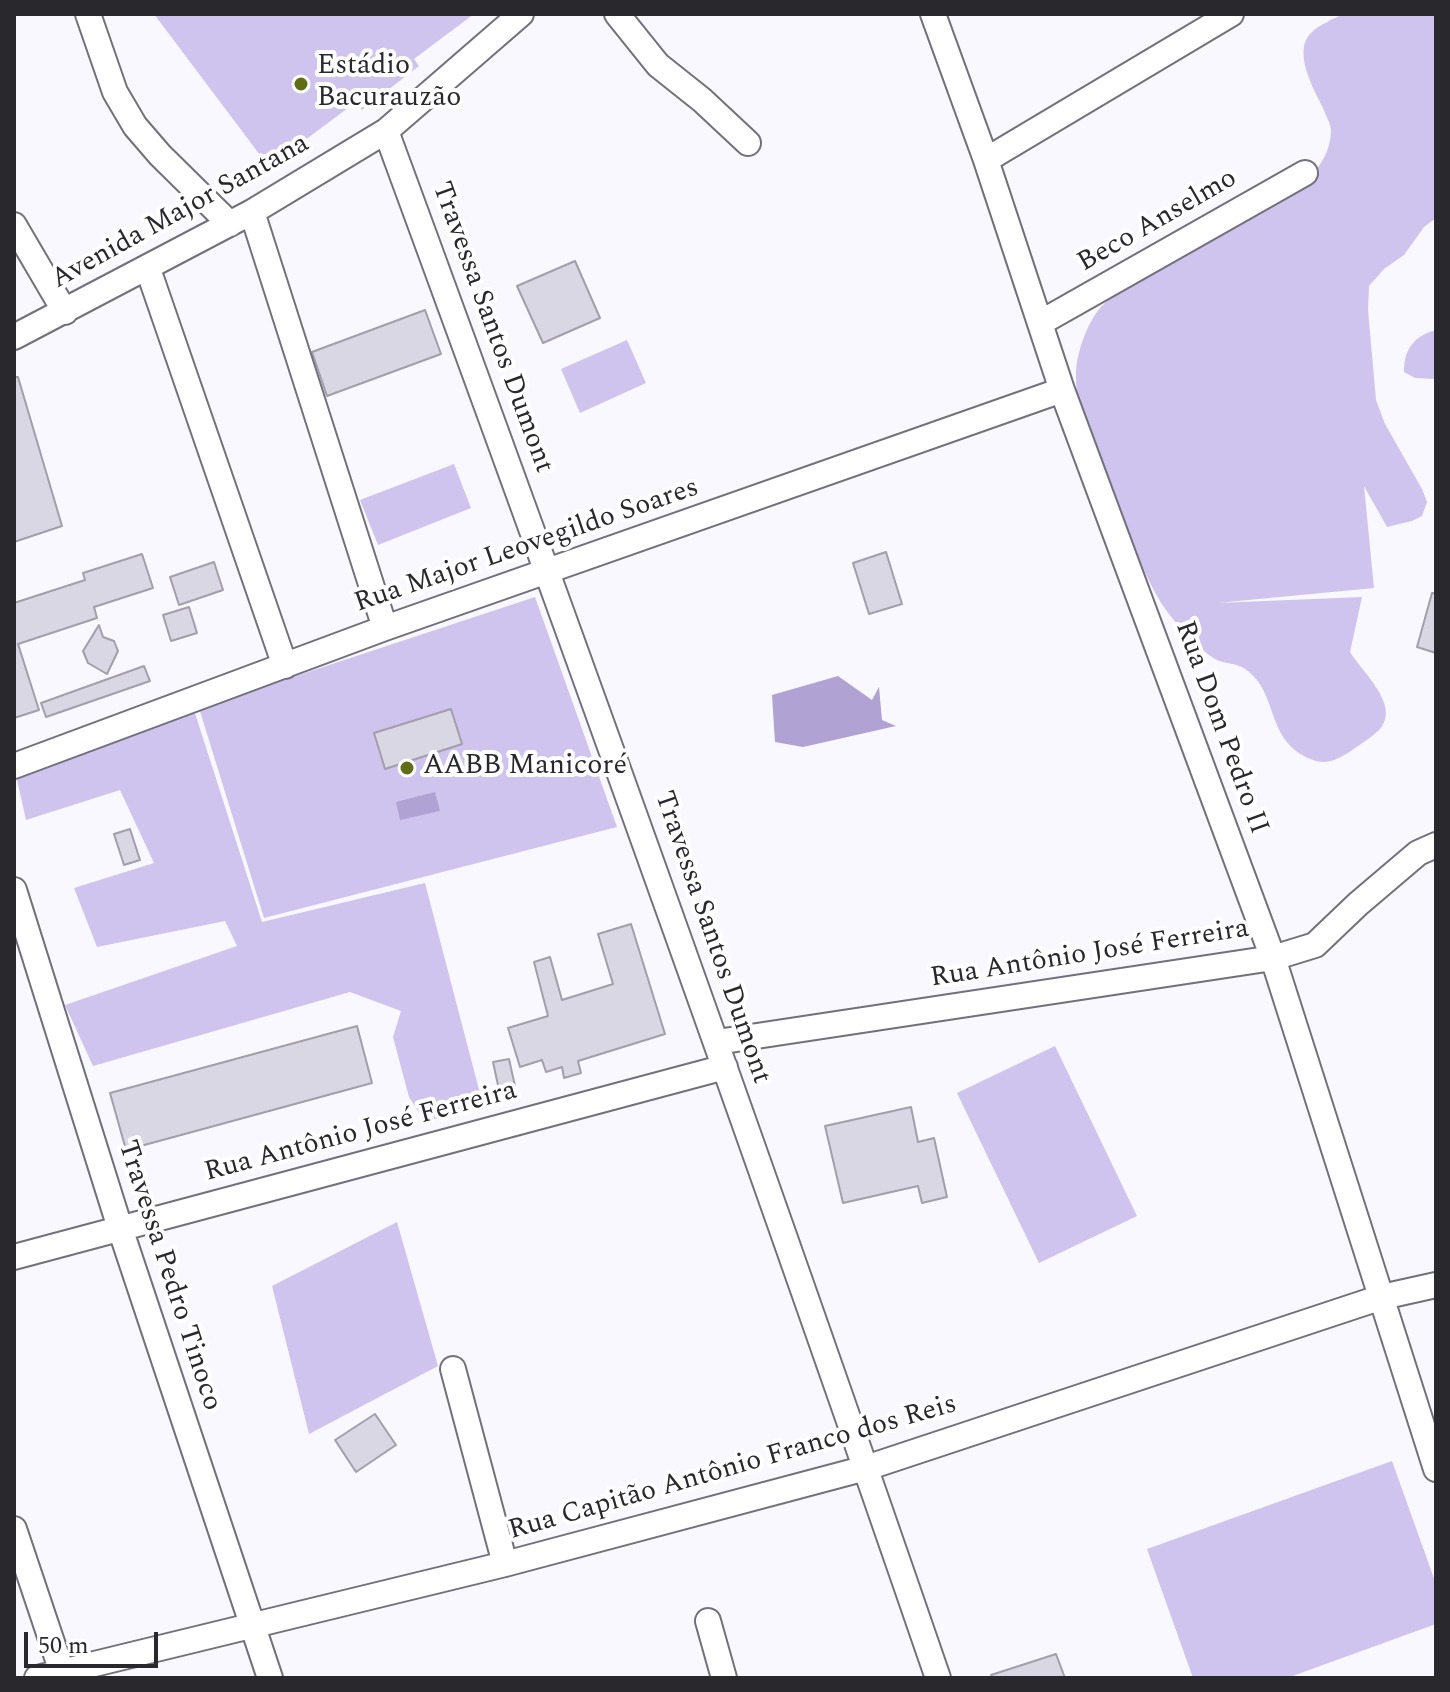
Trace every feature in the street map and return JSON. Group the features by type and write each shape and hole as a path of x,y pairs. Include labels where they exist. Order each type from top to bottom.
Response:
{"street":[{"path":"88,14 115,92 135,126 230,224"},
{"name":"Avenida Major Santana","path":"14,337 252,212 386,131 521,14"},
{"path":"617,14 658,65 748,143"},
{"name":"Rua Dom Pedro II","path":"933,14 986,160 1062,390 1273,958 1436,1469"},
{"path":"986,160 1231,14"},
{"name":"Travessa Santos Dumont","path":"386,131 717,1042 938,1678"},
{"name":"Beco Anselmo","path":"1040,323 1305,173"},
{"path":"252,212 385,628"},
{"path":"14,225 65,312"},
{"path":"148,269 285,666"},
{"name":"Rua Major Leovegildo Soares","path":"14,766 385,628 1062,390"},
{"name":"Rua Antônio José Ferreira","path":"717,1042 1273,958 1315,945 1418,853 1436,845"},
{"name":"Travessa Pedro Tinoco","path":"14,890 120,1228 270,1678"},
{"name":"Rua Antônio José Ferreira","path":"14,1257 725,1067"},
{"name":"Rua Capitão Antônio Franco dos Reis","path":"37,1678 63,1675 505,1564 866,1468 1382,1297 1436,1285"},
{"path":"453,1369 505,1564"},
{"path":"14,1529 63,1675"},
{"path":"708,1621 724,1678"}],"shaded area":[{"name":"Estádio Bacurauzão","path":"154,14 474,14 414,59 419,66 362,110 356,102 269,167"},
{"path":"1343,14 1436,14 1436,218 1424,227 1404,255 1384,269 1369,286 1368,310 1376,400 1385,424 1427,502 1422,516 1387,527 1364,486 1374,588 1217,603 1362,597 1350,652 1378,690 1386,710 1385,721 1376,733 1346,754 1332,761 1321,762 1299,753 1288,743 1256,679 1242,667 1217,660 1205,652 1179,626 1160,600 1117,514 1088,443 1077,396 1076,366 1089,325 1113,296 1302,185 1318,167 1326,154 1331,128 1306,70 1304,50 1311,33"},
{"path":"1436,330 1436,379 1415,378 1404,372 1408,350 1416,340"},
{"path":"627,340 646,383 580,413 561,369"},
{"path":"454,464 471,508 378,545 360,500"},
{"name":"AABB Manicoré","path":"535,597 617,827 264,918 199,708"},
{"path":"838,676 872,700 879,687 882,720 896,726 803,747 775,742 772,695"},
{"path":"194,710 262,922 425,883 483,1105 425,1122 409,1097 393,1037 401,1011 350,992 93,1066 65,1005 237,946 225,921 97,947 74,888 154,863 120,790 26,820 15,771"},
{"path":"435,792 440,811 400,820 396,802"},
{"path":"1055,1046 1137,1216 1039,1263 957,1093"},
{"path":"397,1222 438,1366 309,1434 272,1286"},
{"path":"1392,1461 1436,1584 1436,1624 1287,1678 1193,1678 1147,1549"}],"building":[{"path":"575,261 600,318 543,343 517,286"},
{"path":"425,310 441,354 327,396 312,352"},
{"path":"14,377 18,377 62,526 14,542"},
{"path":"886,552 902,604 869,614 853,563"},
{"path":"142,554 153,588 94,607 97,618 18,644 39,710 14,718 14,603 85,580 83,573"},
{"path":"214,562 223,590 179,605 170,577"},
{"path":"1432,593 1436,593 1436,653 1417,647"},
{"path":"189,607 197,633 171,641 163,615"},
{"path":"99,625 103,637 114,641 118,651 107,674 88,663 83,651"},
{"path":"144,666 150,681 46,717 41,703"},
{"path":"451,709 462,744 385,769 374,733"},
{"path":"130,829 140,860 124,865 114,834"},
{"path":"631,924 665,1034 578,1061 581,1073 564,1078 562,1067 546,1072 542,1060 520,1067 508,1028 548,1016 534,962 550,957 562,1000 613,984 598,934"},
{"path":"357,1026 372,1083 126,1150 110,1093"},
{"path":"509,1059 515,1086 499,1090 493,1062"},
{"path":"911,1107 918,1142 934,1138 947,1197 922,1203 918,1186 843,1203 825,1126"},
{"path":"375,1414 396,1445 356,1472 335,1440"},
{"path":"1056,1654 1065,1678 992,1678 991,1675"}],"place":[{"name":"Estádio Bacurauzão","path":"301,84"},
{"name":"AABB Manicoré","path":"407,768"}]}
